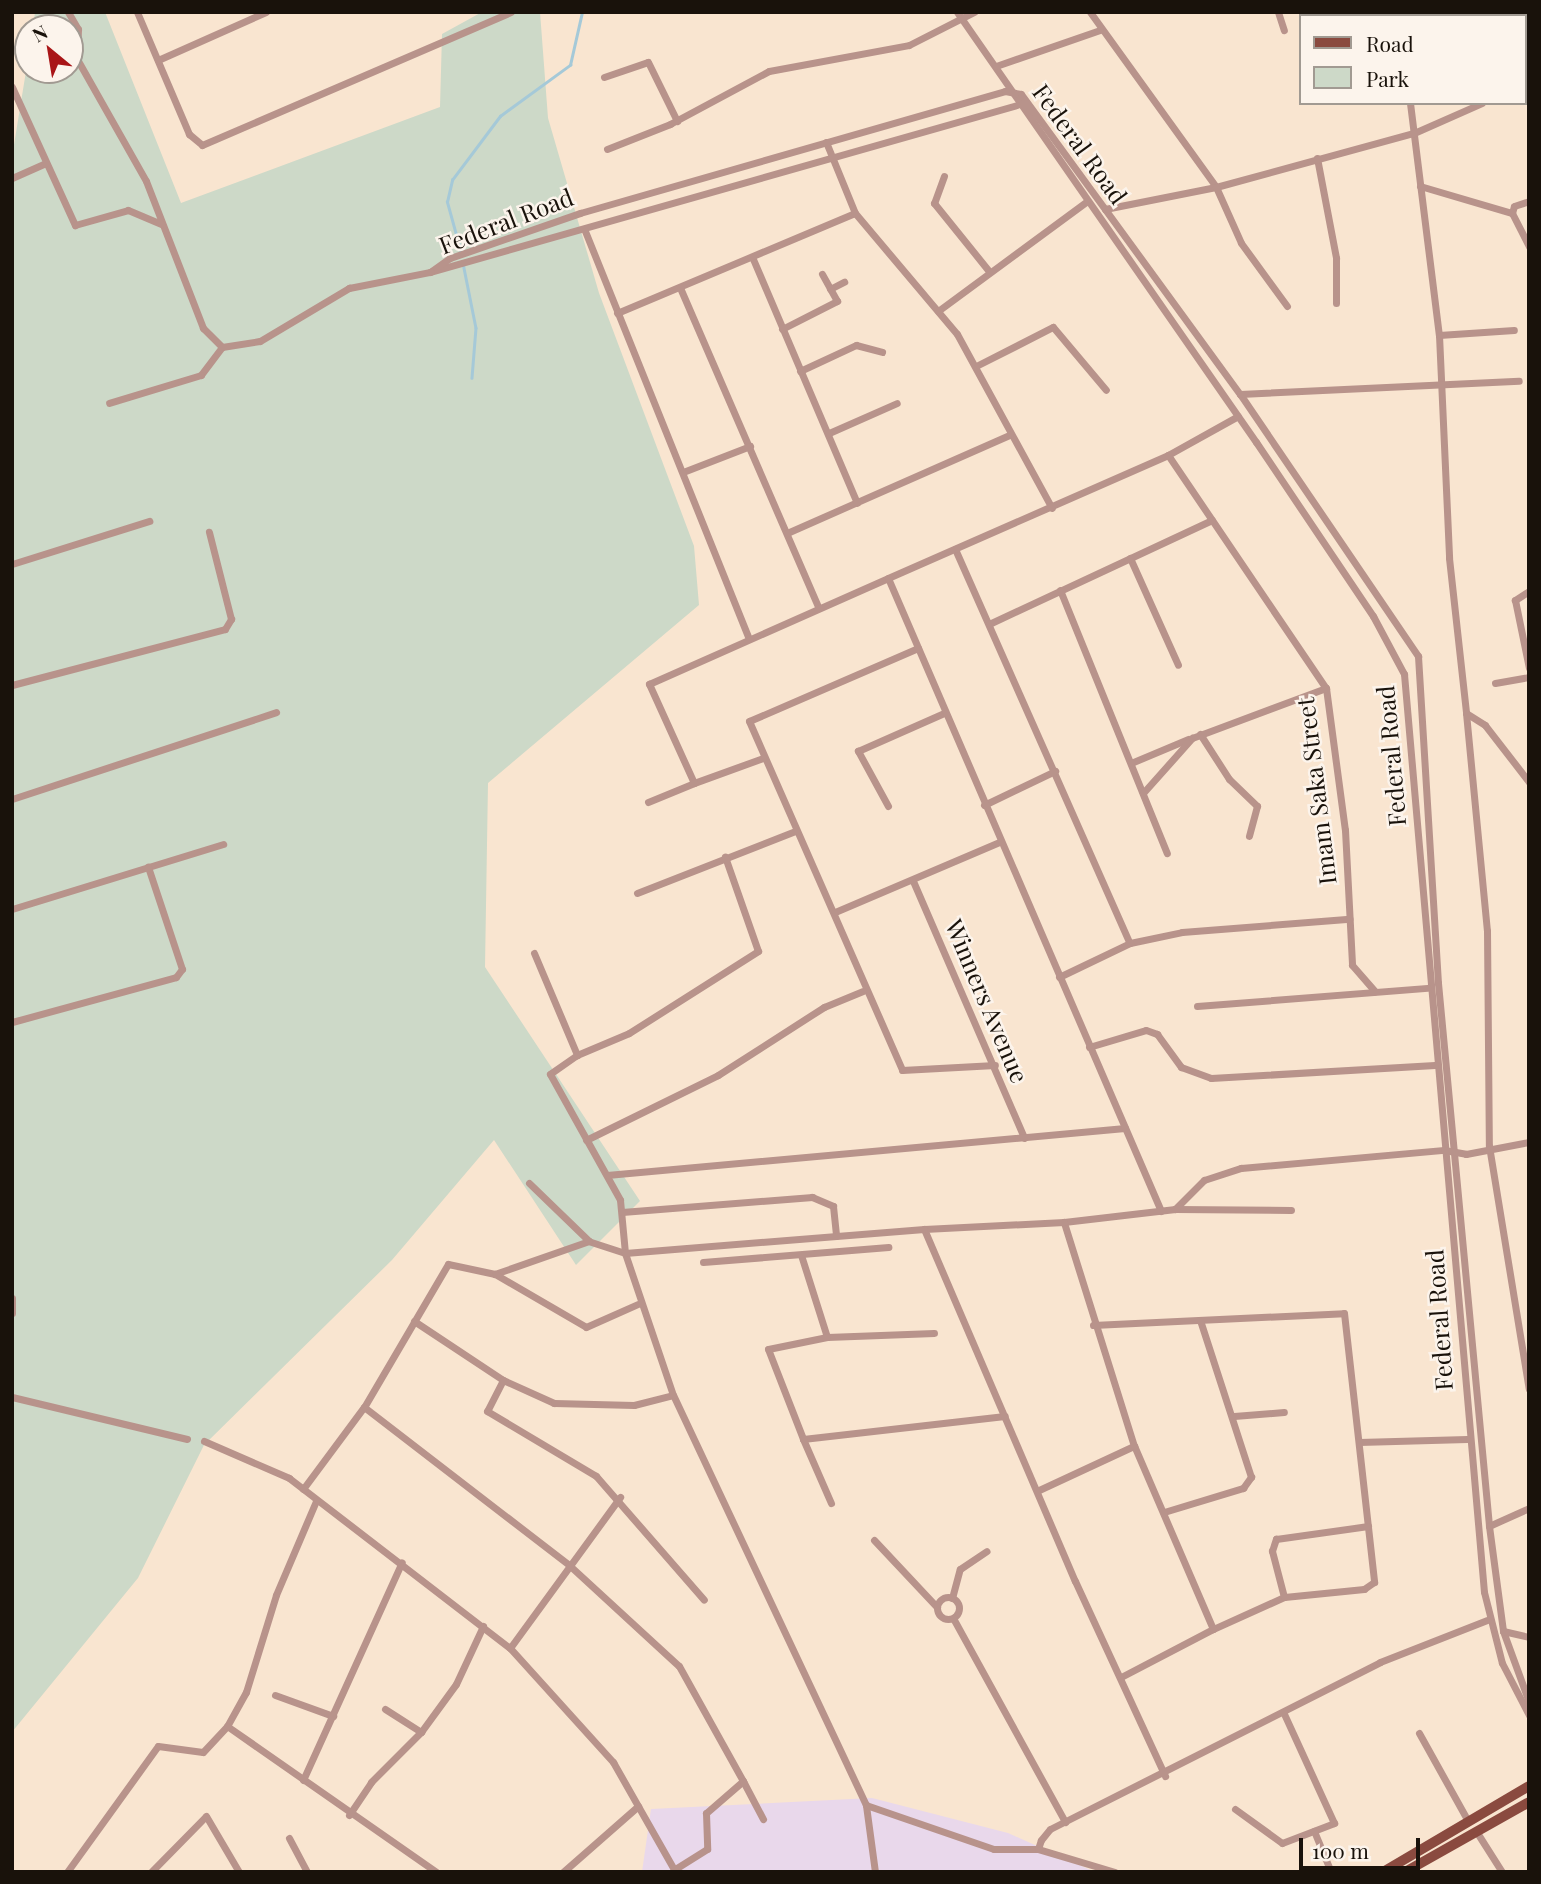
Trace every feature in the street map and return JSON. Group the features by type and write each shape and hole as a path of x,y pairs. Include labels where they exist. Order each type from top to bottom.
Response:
{"main road":[{"path":"1405,1872 1529,1786"},
{"path":"1384,1872 1472,1826 1529,1802"}],"street":[{"path":"68,12 78,29 77,59 146,181 203,328 222,347"},
{"path":"137,12 188,134 202,145 511,12"},
{"path":"158,60 266,12"},
{"path":"607,149 677,121 769,71 909,45 959,15 974,12"},
{"path":"1090,12 1100,30 1216,187 1241,243 1287,306"},
{"path":"1278,12 1284,30"},
{"path":"959,15 996,66 1017,105"},
{"path":"996,66 1100,30"},
{"path":"604,77 648,62 677,121"},
{"path":"12,87 75,225 128,209 162,224"},
{"name":"Federal Road","path":"430,272 450,258 472,250 826,142 1011,90 1021,94 1240,394 1418,656 1454,1150 1489,1526 1503,1631 1529,1702"},
{"name":"Federal Road","path":"430,272 454,270 831,155 1017,105 1238,416 1336,561 1404,674 1427,988 1444,1150 1466,1439 1487,1620 1529,1714"},
{"path":"1410,105 1439,335 1449,558 1487,932 1489,1146 1529,1389"},
{"path":"1105,209 1216,187 1414,133 1477,105"},
{"path":"826,142 855,213 938,311 978,365 1009,435 1052,508"},
{"path":"1317,158 1336,258 1336,303"},
{"path":"12,178 46,163"},
{"path":"944,176 934,203 988,270"},
{"path":"1420,186 1512,213"},
{"path":"1529,201 1514,206 1512,213 1529,247"},
{"path":"938,311 988,270 1086,202"},
{"path":"617,313 681,290 855,213"},
{"path":"585,230 748,638"},
{"path":"752,259 857,503"},
{"path":"109,403 201,375 222,347 260,341 349,288 430,272"},
{"path":"782,328 837,301 822,274"},
{"path":"831,289 844,282"},
{"path":"681,290 818,606"},
{"path":"978,365 1053,327 1106,390"},
{"path":"1439,335 1514,330"},
{"path":"800,371 856,345 882,352"},
{"path":"1240,394 1519,381"},
{"path":"829,433 897,403"},
{"path":"694,783 649,684 818,606 1052,508 1168,455 1238,416"},
{"path":"787,533 1009,435"},
{"path":"682,472 750,446"},
{"name":"Imam Saka Street","path":"1168,455 1326,688 1345,830 1349,919 1355,974 1375,991"},
{"path":"989,624 1212,520"},
{"path":"12,564 149,521"},
{"path":"12,685 225,629 231,620 209,532"},
{"path":"955,549 1130,943"},
{"path":"1336,561 1347,553"},
{"path":"1130,558 1178,665"},
{"path":"888,578 999,842 1161,1211"},
{"path":"1060,590 1167,853"},
{"path":"1529,590 1515,596 1527,635 1529,668"},
{"path":"918,648 749,721 763,758 835,912 863,991 902,1070 995,1065"},
{"path":"1495,683 1529,677"},
{"path":"1131,763 1200,734 1326,688"},
{"path":"12,799 276,712"},
{"path":"888,806 858,751 944,713"},
{"path":"1466,713 1485,725 1529,782"},
{"path":"1200,734 1229,779 1257,806 1249,836"},
{"path":"1143,793 1192,738"},
{"path":"648,802 763,758"},
{"path":"984,805 1055,771"},
{"path":"637,893 796,831"},
{"path":"835,912 913,881 999,842"},
{"path":"12,909 223,844"},
{"path":"725,857 758,951 671,1010 577,1055 550,1074 607,1175 622,1212 625,1253 638,1304 673,1395 866,1805 875,1872"},
{"path":"12,1022 176,977 182,969 148,867"},
{"name":"Winners Avenue","path":"913,881 995,1065 1024,1138"},
{"path":"1059,977 1130,943 1182,932 1349,919"},
{"path":"534,953 577,1055"},
{"path":"1197,1006 1427,988"},
{"path":"586,1140 718,1075 824,1007 863,991"},
{"path":"1089,1047 1146,1030 1157,1034 1181,1068 1211,1078 1435,1065"},
{"path":"607,1175 1125,1128"},
{"path":"1175,1209 1204,1180 1241,1168 1444,1150 1466,1154 1489,1146 1529,1142"},
{"path":"529,1183 589,1241 625,1253 924,1229 1063,1222 1175,1209 1291,1210"},
{"path":"622,1212 812,1197 832,1206 836,1236"},
{"path":"1063,1222 1093,1325 1134,1446 1213,1629"},
{"path":"924,1229 1165,1776"},
{"path":"495,1274 589,1241"},
{"path":"703,1262 888,1247"},
{"path":"801,1255 827,1337"},
{"path":"303,1489 364,1407 448,1264 495,1274 586,1327 638,1304"},
{"path":"12,1298 12,1313"},
{"path":"1093,1325 1344,1313 1374,1582 1364,1589 1284,1597 1213,1629 1121,1677"},
{"path":"1164,1512 1248,1484 1251,1470 1199,1320"},
{"path":"414,1321 503,1380 554,1403 635,1405 673,1395"},
{"path":"831,1503 768,1349 827,1337 934,1333"},
{"path":"503,1380 487,1411 620,1497 704,1600"},
{"path":"12,1397 187,1439"},
{"path":"364,1407 569,1564 676,1662 763,1819"},
{"path":"1234,1416 1284,1412"},
{"path":"803,1439 1005,1416"},
{"path":"1359,1442 1466,1439"},
{"path":"204,1441 303,1489 402,1562 510,1648 613,1762 675,1871 707,1849 706,1813 743,1781"},
{"path":"1039,1490 1134,1446"},
{"path":"510,1648 620,1497"},
{"path":"67,1872 158,1746 203,1752 227,1726 246,1692 276,1595 316,1501"},
{"path":"1489,1526 1529,1508"},
{"path":"1284,1597 1272,1550 1276,1539 1368,1526"},
{"path":"874,1540 937,1607 943,1618 953,1618"},
{"path":"937,1607 952,1598 960,1569 987,1551"},
{"path":"303,1780 402,1562"},
{"path":"952,1598 959,1609 953,1618"},
{"path":"953,1618 1065,1822"},
{"path":"1038,1849 1050,1829 1165,1776 1380,1662 1487,1620"},
{"path":"349,1815 370,1782 421,1732 456,1684 483,1626"},
{"path":"1503,1631 1529,1637"},
{"path":"275,1695 332,1716"},
{"path":"385,1709 421,1732"},
{"path":"1235,1809 1282,1843 1334,1823 1284,1714"},
{"path":"227,1726 349,1815 436,1872"},
{"path":"1419,1733 1472,1826 1502,1872"},
{"path":"866,1805 994,1849 1038,1849 1115,1872"},
{"path":"563,1872 638,1806"},
{"path":"151,1872 206,1816 239,1872"},
{"path":"1314,1831 1331,1872"},
{"path":"289,1838 307,1872"}],"shaded area":[{"path":"872,1798 1008,1833 1095,1872 642,1872 651,1809"}],"green space":[{"path":"105,12 181,203 440,107 442,34 482,12 540,12 548,118 599,293 694,546 699,605 488,783 485,967 640,1201 576,1265 494,1140 392,1260 204,1445 138,1578 12,1732 12,157 24,84 84,84 84,14 35,14"}],"waterway":[{"path":"461,253 447,202 452,180 500,116 570,65 582,12"},
{"path":"463,263 476,328 472,378"}]}
